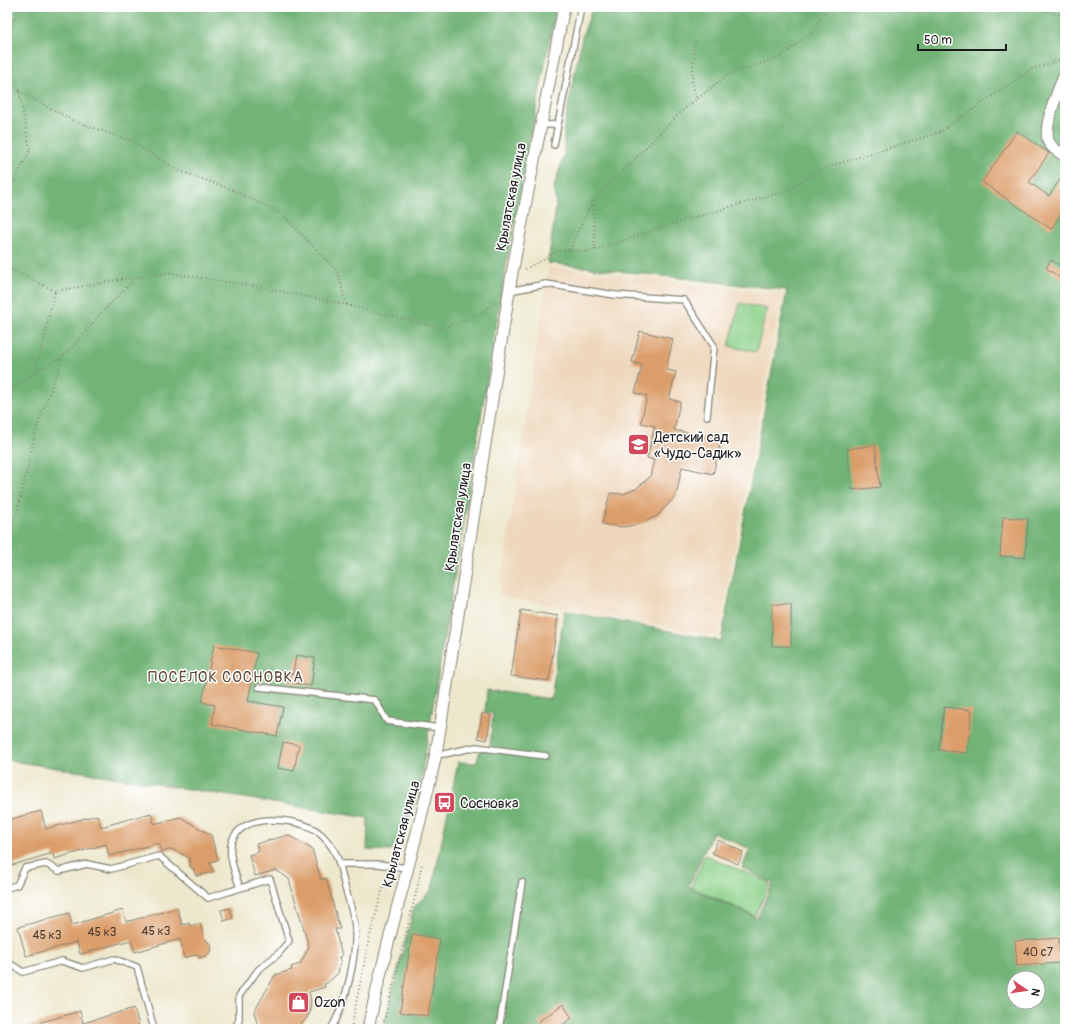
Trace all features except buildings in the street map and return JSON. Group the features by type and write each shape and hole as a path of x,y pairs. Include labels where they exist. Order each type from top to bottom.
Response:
{"street":[{"name":"Крылатская улица","path":"368,1029 388,939 424,810 441,728 509,292 540,124 564,7"},
{"path":"1065,74 1055,99 1047,135 1050,144 1065,156"}],"lane":[{"path":"554,144 581,7"},
{"path":"540,124 558,124"},
{"path":"509,292 546,284 615,295 684,300 714,346 707,416"},
{"path":"259,687 375,700 387,721 441,728"},
{"path":"436,754 444,754 476,747 546,756"},
{"path":"240,888 231,856 232,841 240,830 255,822 274,819 295,822 315,830 332,846 339,864 355,926 353,955 346,994 331,1029"},
{"path":"7,888 17,885 25,868 46,864 59,871 87,864 111,869 159,856 208,898 270,879 290,941 278,954 258,970 239,996 239,1019 235,1029"},
{"path":"339,864 378,864 407,868"},
{"path":"499,1029 522,882"},
{"path":"7,957 9,963 23,972 62,961 83,968 114,959 137,967 154,1029"}],"path":[{"path":"7,192 14,182 30,150 19,91 10,69 7,38 19,7"},
{"path":"568,250 593,201 683,110 727,75 779,58 811,33 829,7"},
{"path":"1032,7 1065,16"},
{"path":"695,41 692,83 697,99"},
{"path":"520,272 543,260 557,250 595,250 688,219 786,191 824,168 940,132 1032,69 1065,59"},
{"path":"19,91 72,120 133,142 177,170 233,190 282,214 337,271 346,305"},
{"path":"593,201 595,250"},
{"path":"7,270 13,270 55,291 170,273 260,288 346,305 441,328 477,316 509,292"},
{"path":"7,393 36,372 63,356 102,312 137,277"},
{"path":"36,372 55,291"},
{"path":"7,531 17,513 36,430 63,356"},
{"path":"351,1029 369,938 386,877"},
{"path":"382,1029 417,889"}],"shaded area":[{"name":"Детский сад «Чудо-Садик»","path":"549,267 782,294 718,637 499,596"}],"green space":[{"path":"7,7 556,7 507,259 418,796 408,822 391,851 367,850 368,818 7,760"},
{"path":"593,7 1065,7 1065,1029 383,1029 414,907 432,889 458,762 476,763 480,751 490,746 493,714 485,712 487,690 551,699 564,611 721,641 787,290 548,263 556,208 554,187 564,155 564,127 582,37","holes":["713,832 750,849 742,868 773,883 757,918 688,887"]},
{"path":"740,303 767,309 756,352 729,346"},
{"path":"705,855 770,883 755,916 691,887"}],"place":[{"name":"Детский сад «Чудо-Садик»","path":"638,445"},
{"name":"Сосновка","path":"444,803"},
{"name":"Ozon","path":"299,1002"}],"district":[{"name":"ПОСЁЛОК СОСНОВКА","path":"226,677"}]}
